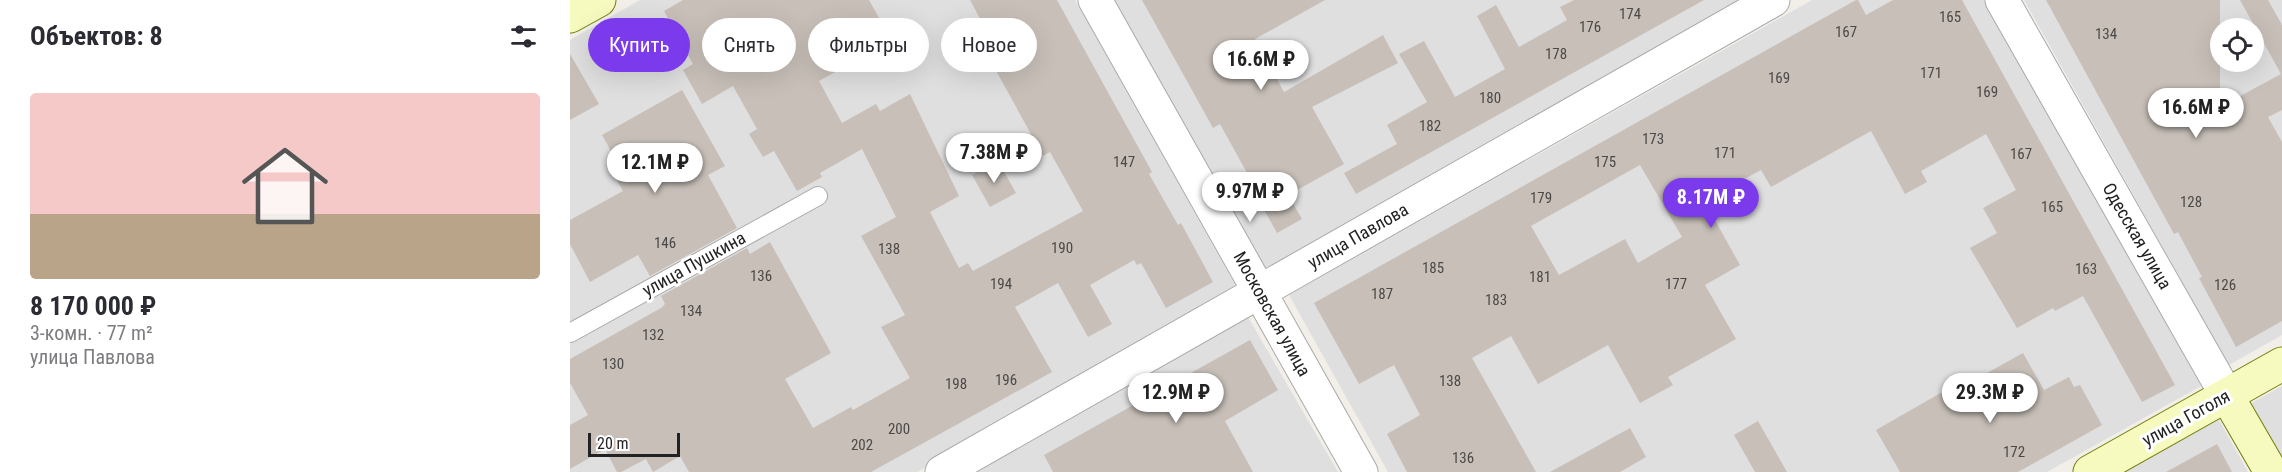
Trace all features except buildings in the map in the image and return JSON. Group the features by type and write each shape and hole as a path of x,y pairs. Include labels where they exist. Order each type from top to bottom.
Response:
{"street":[{"path":"570,16 598,0"},
{"name":"Московская улица","path":"1095,0 1361,472"},
{"name":"улица Павлова","path":"942,472 1773,0"},
{"name":"Одесская улица","path":"2002,0 2271,472"},
{"name":"улица Гоголя","path":"2090,472 2282,364"}],"lane":[{"name":"улица Пушкина","path":"570,333 818,196"}],"shaded area":[{"path":"640,0 1075,0 1239,292 917,472 570,472 570,40 588,30 588,72 690,72 690,18 608,18"},
{"path":"1114,0 1750,0 1265,272"},
{"path":"1812,0 1984,0 2201,386 2047,472 1388,472 1289,295"},
{"path":"2024,0 2282,0 2282,335 2229,365"},
{"path":"1248,317 1338,472 973,472"},
{"path":"2282,386 2282,465 2248,405"},
{"path":"2218,418 2248,472 2122,472"}]}
